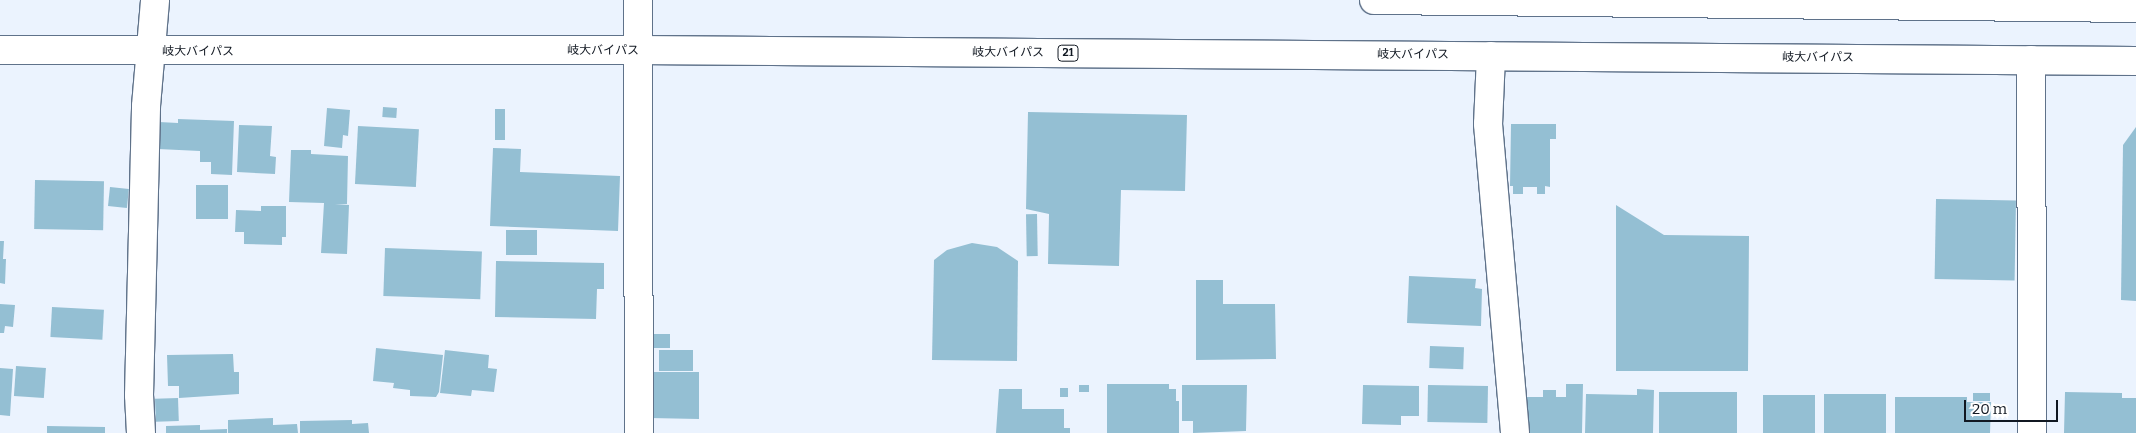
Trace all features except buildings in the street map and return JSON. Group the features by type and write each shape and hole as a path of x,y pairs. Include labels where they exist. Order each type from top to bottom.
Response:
{"main road":[{"path":"141,433 139,395 150,52 155,0"},
{"path":"638,0 639,433"},
{"path":"1374,0 2034,4 2136,8"},
{"name":"岐大バイパス","path":"0,50 150,52 638,50 2136,61"},
{"path":"1491,56 1488,124 1515,433"},
{"path":"2031,60 2032,433"}]}
